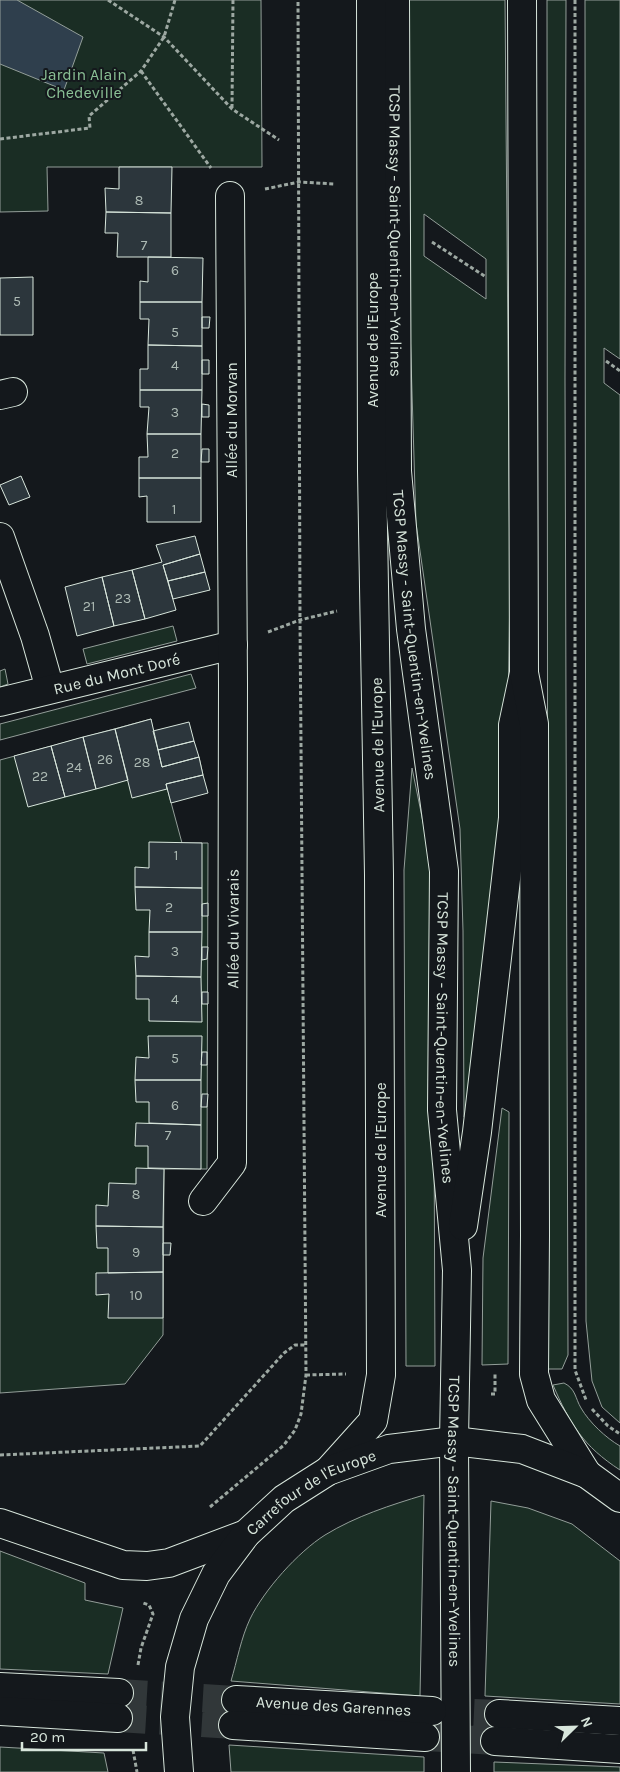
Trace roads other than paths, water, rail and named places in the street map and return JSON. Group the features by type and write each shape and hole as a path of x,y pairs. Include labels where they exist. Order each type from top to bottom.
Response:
{"main road":[{"name":"Avenue de l'Europe","path":"328,1471 374,1421 382,1375 379,885 372,461 371,0"},
{"name":"TCSP Massy - Saint-Quentin-en-Yvelines","path":"395,0 397,471 411,629 444,871 442,1110 457,1270 454,1441 456,1772"},
{"path":"522,0 524,673 534,724 534,1374 541,1400 586,1474"},
{"name":"Allée du Morvan","path":"230,196 232,645"},
{"path":"0,537 35,636 50,689"},
{"name":"Rue du Mont Doré","path":"0,702 232,645"},
{"name":"Allée du Vivarais","path":"203,1201 232,1164 232,645"},
{"name":"TCSP Massy - Saint-Quentin-en-Yvelines","path":"457,1270 477,1132 513,818 513,725 524,673"},
{"name":"Carrefour de l'Europe","path":"179,1772 175,1717 180,1667 194,1619 216,1574 246,1534 284,1499 328,1471 389,1449 454,1441 522,1449 586,1474 620,1498"},
{"path":"0,1523 123,1565 147,1566 169,1563 246,1534"},
{"path":"0,1687 119,1706 0,1711"},
{"name":"Avenue des Garennes","path":"425,1737 234,1712 432,1711"},
{"path":"499,1714 620,1721"},
{"path":"495,1741 620,1749"}],"water":[{"path":"0,0 17,0 83,37 64,90 0,64"}],"tunnel":[{"path":"119,1693 236,1700"},
{"path":"432,1711 499,1714"},
{"path":"118,1718 233,1725"},
{"path":"425,1737 495,1741"}],"park label":[{"name":"Jardin Alain Chedeville","path":"84,83"}]}
